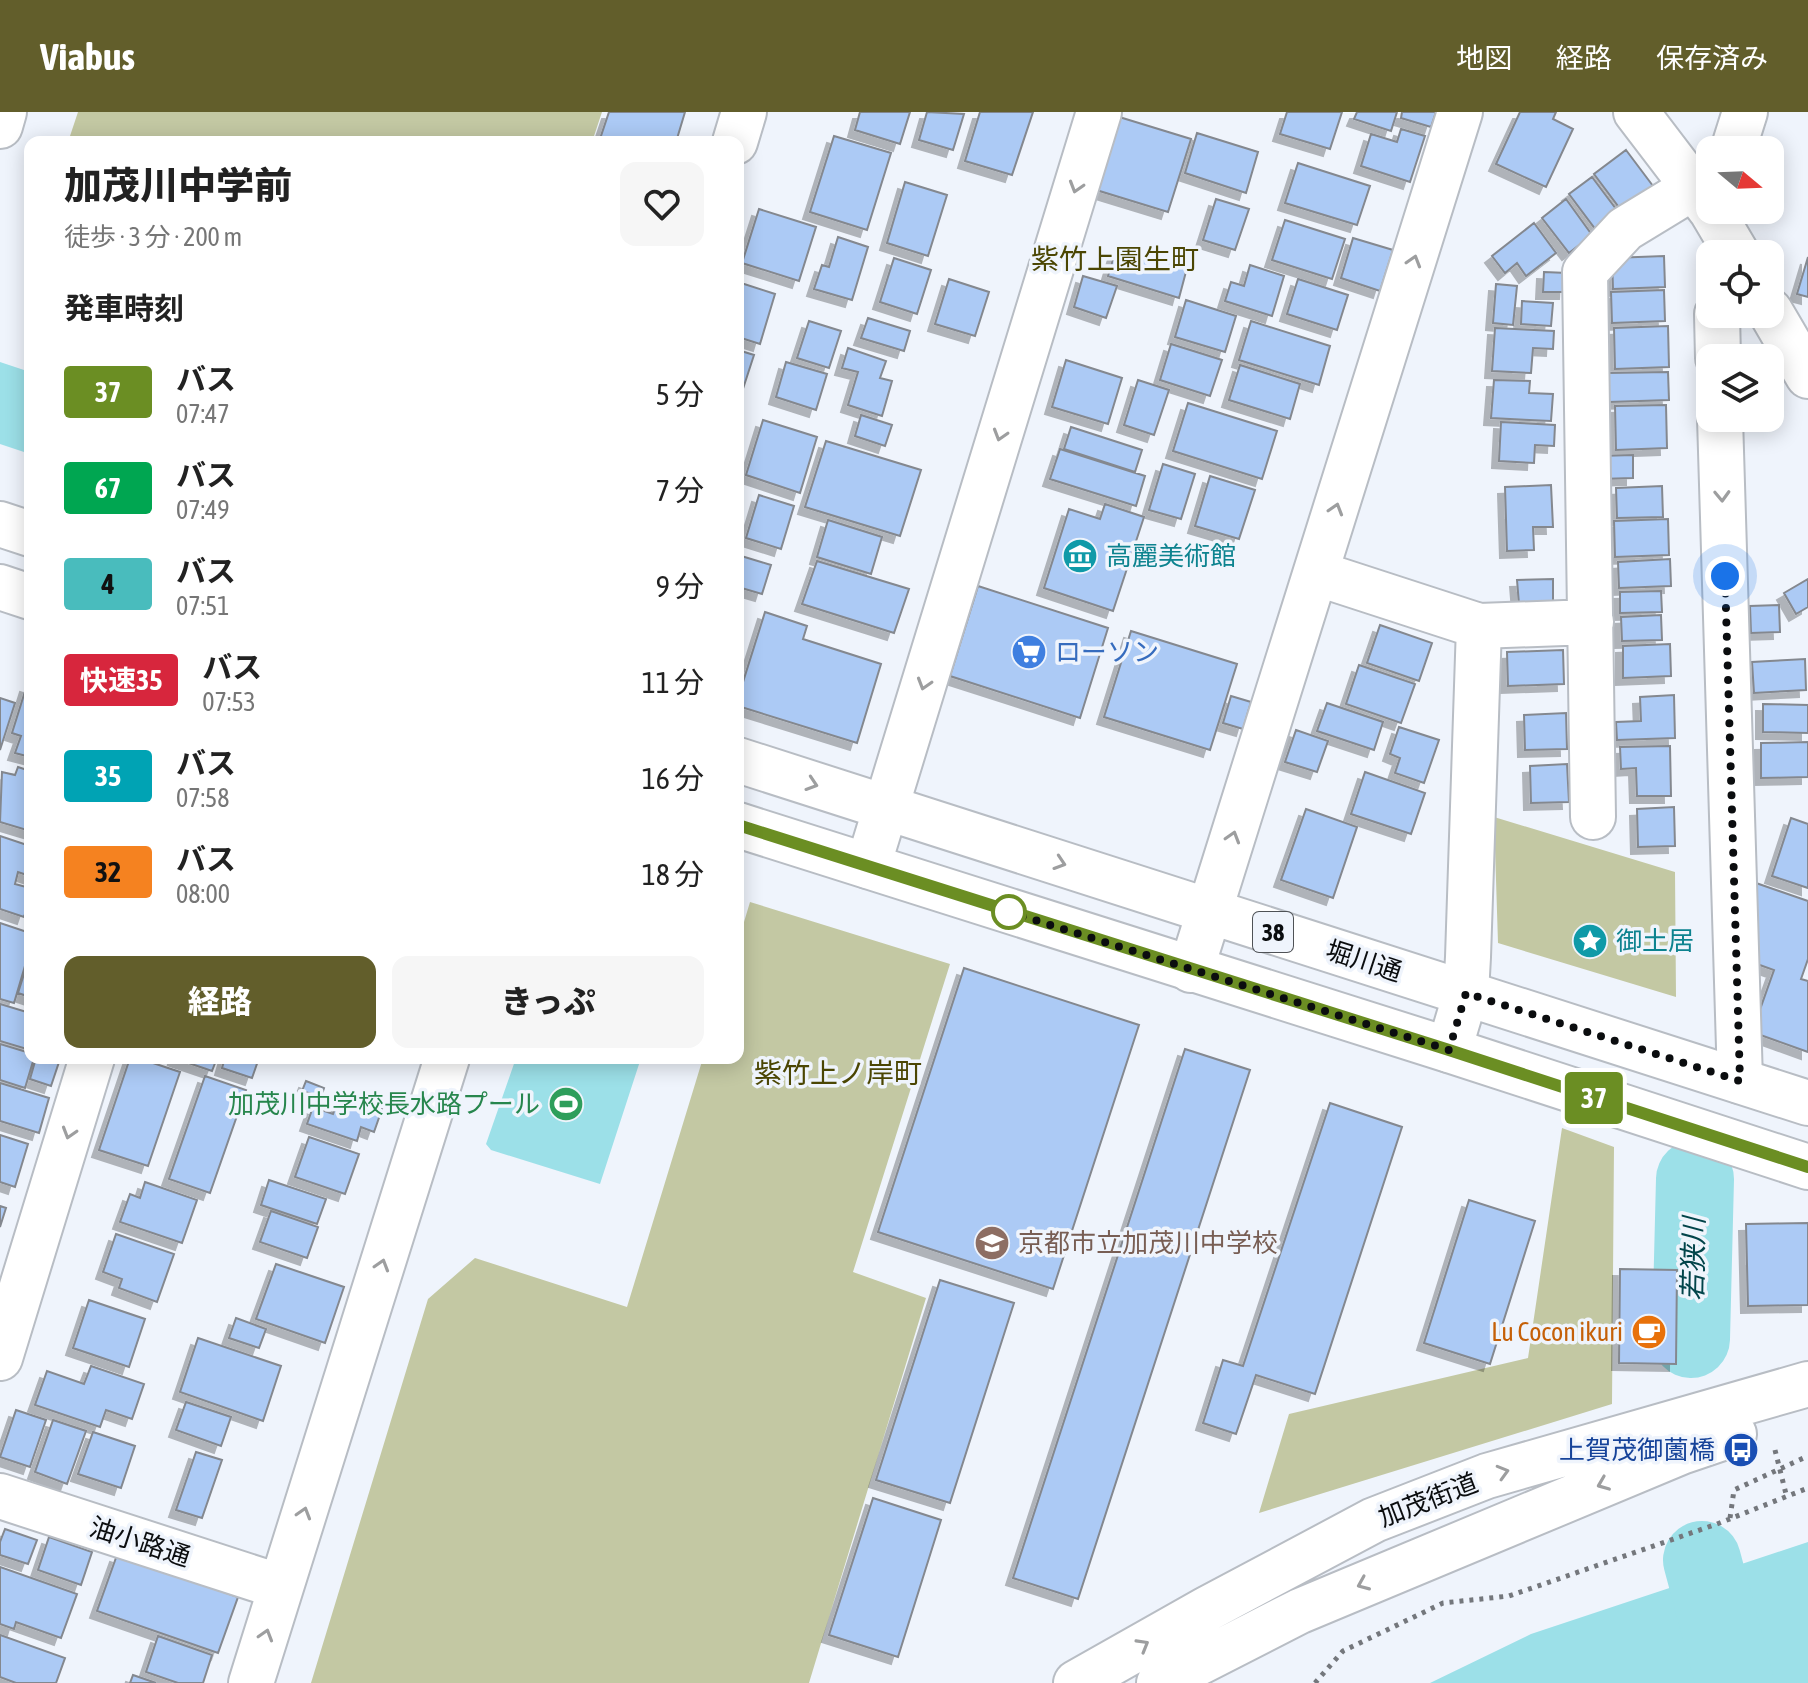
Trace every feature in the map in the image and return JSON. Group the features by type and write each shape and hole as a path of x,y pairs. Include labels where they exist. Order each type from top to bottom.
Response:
{"street":[{"path":"0,126 4,112"},
{"path":"737,136 744,112"},
{"path":"868,866 1099,112"},
{"path":"1191,970 1460,112"},
{"path":"1636,112 1696,195"},
{"path":"1737,136 1745,112"},
{"path":"1593,817 1585,272 1625,229 1696,216"},
{"path":"1780,328 1808,376"},
{"path":"1720,432 1740,1081"},
{"path":"0,524 24,532"},
{"path":"1316,573 1479,626 1591,622"},
{"path":"0,587 24,595"},
{"path":"1449,1050 1466,993 1479,626"},
{"name":"堀川通","path":"744,762 1808,1103"},
{"name":"38","path":"744,827 1808,1167"},
{"path":"0,1358 90,1064"},
{"path":"251,1683 445,1064"},
{"name":"加茂街道","path":"1076,1683 1374,1520 1487,1476 1808,1384"},
{"name":"加茂街道","path":"1159,1683 1300,1611 1459,1543 1681,1452 1808,1409"},
{"name":"油小路通","path":"0,1496 281,1587"}],"path":[{"path":"1730,1518 1734,1490 1808,1456"},
{"path":"1778,1461 1786,1494"},
{"path":"1315,1683 1343,1651 1443,1603 1509,1596 1717,1524 1786,1494 1808,1488"}],"green space":[{"path":"78,112 602,112 594,136 70,136"},
{"name":"御土居","path":"1494,817 1675,872 1676,997 1498,943"},
{"path":"750,902 950,964 853,1272 926,1298 809,1683 311,1683 428,1299 475,1258 627,1307 701,1064 744,1064 744,922"},
{"path":"1562,1128 1614,1147 1612,1404 1259,1513 1289,1414 1528,1358"}],"water":[{"path":"0,362 24,370 24,452 0,444"},
{"name":"加茂川中学校長水路プール","path":"514,1064 639,1064 600,1184 491,1150 486,1144"},
{"path":"1808,1542 1808,1683 1430,1683 1531,1634"}],"building":[{"path":"609,112 685,112 678,136 601,136"},
{"path":"860,112 910,112 900,144 855,130"},
{"path":"927,112 964,114 953,150 919,140"},
{"path":"980,112 1033,112 1012,175 965,161"},
{"path":"1287,112 1342,112 1330,149 1280,134"},
{"path":"1357,112 1397,112 1391,131 1354,119"},
{"path":"1402,112 1436,112 1431,127 1401,118"},
{"path":"1520,112 1556,112 1553,119 1573,129 1546,187 1496,164"},
{"path":"1116,116 1191,139 1168,212 1093,189"},
{"path":"1401,129 1425,136 1410,182 1361,166 1371,134 1397,142"},
{"path":"1197,133 1258,152 1246,193 1185,173"},
{"path":"834,136 891,153 867,230 810,212"},
{"path":"1626,150 1653,186 1621,210 1594,174"},
{"path":"1298,163 1370,186 1357,225 1285,203"},
{"path":"1592,177 1619,213 1596,230 1569,194"},
{"path":"905,182 947,195 928,256 887,243"},
{"path":"1216,199 1249,209 1235,250 1203,240"},
{"path":"1566,199 1592,235 1569,253 1542,218"},
{"path":"759,209 816,227 799,281 744,264"},
{"path":"1285,220 1345,239 1332,279 1272,260"},
{"path":"1534,223 1556,253 1526,276 1517,263 1505,273 1492,256"},
{"path":"838,237 868,247 852,300 814,289 822,265 829,267"},
{"path":"1353,238 1393,250 1380,291 1341,278"},
{"path":"1117,246 1187,268 1179,298 1108,276"},
{"path":"1664,256 1665,287 1613,289 1612,258"},
{"path":"1808,257 1808,297 1797,294"},
{"path":"894,258 931,270 917,314 880,302"},
{"path":"1250,265 1284,276 1272,316 1225,301 1231,282 1244,286"},
{"path":"1544,272 1567,273 1566,292 1543,292"},
{"path":"1083,276 1117,286 1106,318 1074,307"},
{"path":"949,279 989,292 975,336 935,324"},
{"path":"1298,279 1348,295 1337,330 1287,314"},
{"path":"744,284 775,294 760,344 744,339"},
{"path":"1496,284 1517,286 1513,325 1493,323"},
{"path":"1664,290 1665,321 1612,323 1611,292"},
{"path":"1186,300 1236,316 1225,352 1175,337"},
{"path":"1522,301 1553,303 1551,326 1521,324"},
{"path":"868,318 910,331 904,351 861,338"},
{"path":"809,321 841,331 829,368 797,358"},
{"path":"1251,321 1330,346 1319,385 1239,360"},
{"path":"1668,326 1669,367 1615,369 1614,328"},
{"path":"1495,328 1554,331 1553,349 1533,348 1531,373 1492,371"},
{"path":"1171,344 1222,360 1210,396 1160,380"},
{"path":"848,348 886,361 880,378 892,381 882,416 848,405 858,372 842,368"},
{"path":"744,352 754,355 744,386"},
{"path":"1066,360 1122,378 1108,424 1052,407"},
{"path":"786,362 827,374 816,410 776,397"},
{"path":"1240,365 1300,384 1290,419 1229,400"},
{"path":"1668,372 1669,400 1609,402 1608,373"},
{"path":"1138,380 1169,390 1154,435 1124,425"},
{"path":"1494,380 1530,381 1529,393 1553,394 1551,421 1491,418"},
{"path":"1188,403 1277,431 1262,479 1173,451"},
{"path":"1666,405 1667,448 1616,450 1615,406"},
{"path":"861,415 892,425 885,446 855,436"},
{"path":"763,420 817,437 800,493 746,475"},
{"path":"1501,422 1555,425 1554,446 1535,445 1534,463 1499,461"},
{"path":"1071,427 1142,450 1135,472 1064,449"},
{"path":"826,441 921,470 900,536 805,507"},
{"path":"1060,449 1145,476 1136,506 1050,479"},
{"path":"1633,455 1633,478 1600,479 1599,456"},
{"path":"1163,464 1195,474 1181,519 1149,510"},
{"path":"1210,476 1255,490 1239,539 1195,526"},
{"path":"1551,485 1553,527 1533,527 1534,550 1507,551 1505,487"},
{"path":"1662,486 1663,517 1617,518 1616,488"},
{"path":"759,495 794,506 781,549 746,538"},
{"path":"1105,504 1144,517 1113,611 1044,588 1069,509 1100,519"},
{"path":"1668,519 1669,555 1615,557 1614,521"},
{"path":"828,520 882,537 871,574 817,557"},
{"path":"744,557 771,565 762,594 744,589"},
{"path":"1670,559 1671,586 1619,588 1618,562"},
{"path":"817,561 909,589 894,633 802,604"},
{"path":"1553,579 1553,602 1519,604 1517,580"},
{"path":"1808,579 1808,607 1796,614 1784,593"},
{"name":"ローソン","path":"978,586 1108,628 1080,718 950,676"},
{"path":"1661,591 1662,612 1620,613 1620,592"},
{"path":"1779,605 1780,632 1751,633 1750,606"},
{"path":"765,612 807,626 803,639 881,664 857,743 744,708 744,679"},
{"path":"1661,615 1662,640 1622,641 1621,617"},
{"path":"1380,625 1432,643 1419,681 1367,663"},
{"path":"1131,631 1237,664 1210,750 1104,717"},
{"path":"1670,644 1671,676 1623,678 1623,646"},
{"path":"1563,650 1564,684 1508,686 1507,652"},
{"path":"1805,659 1806,690 1754,693 1752,662"},
{"path":"1359,665 1415,684 1401,723 1346,704"},
{"path":"24,695 24,755 15,753 21,736 12,733"},
{"path":"1674,695 1675,738 1617,740 1616,722 1641,721 1640,697"},
{"path":"1231,696 1251,702 1243,729 1223,723"},
{"path":"0,698 15,703 0,750"},
{"path":"1327,703 1383,722 1374,750 1317,731"},
{"path":"1763,704 1808,705 1808,733 1763,732"},
{"path":"1566,713 1567,749 1525,750 1524,715"},
{"path":"1399,727 1439,740 1424,783 1395,773 1400,758 1390,754"},
{"path":"1296,730 1328,741 1317,772 1285,762"},
{"path":"1808,742 1808,777 1761,778 1761,743"},
{"path":"1670,746 1671,796 1637,796 1636,768 1621,769 1620,747"},
{"path":"1567,764 1569,802 1531,803 1530,766"},
{"path":"18,767 24,769 24,829 0,822 2,772 15,775"},
{"path":"1365,772 1425,793 1411,834 1351,814"},
{"path":"1674,807 1675,846 1638,847 1637,809"},
{"path":"1306,809 1357,827 1333,898 1281,880"},
{"path":"1791,818 1808,824 1808,888 1772,876"},
{"path":"0,836 24,844 24,874 18,872 15,884 24,886 24,917 0,909"},
{"path":"1756,883 1808,901 1808,959 1801,979 1808,981 1808,1052 1752,1032 1774,970 1757,964"},
{"path":"0,923 24,931 24,969 14,1003 0,999"},
{"path":"964,968 1139,1025 1053,1289 878,1232"},
{"path":"24,974 24,995 18,993"},
{"path":"0,1004 24,1011 24,1048 0,1041"},
{"path":"0,1044 24,1051 24,1064 32,1064 25,1088 0,1080"},
{"path":"1185,1049 1250,1070 1078,1599 1013,1578"},
{"path":"34,1064 58,1064 51,1086 30,1079"},
{"path":"128,1064 156,1064 180,1072 148,1166 99,1150"},
{"path":"192,1064 215,1064 212,1071"},
{"path":"223,1064 257,1064 252,1078 222,1068"},
{"path":"205,1076 246,1090 210,1193 169,1179"},
{"path":"306,1081 324,1088 321,1097 302,1091"},
{"path":"0,1083 49,1098 39,1133 0,1121"},
{"path":"340,1094 382,1109 374,1132 361,1127 357,1141 307,1124 313,1107 333,1114"},
{"path":"1330,1103 1402,1127 1315,1394 1256,1375 1236,1434 1203,1423 1223,1360 1243,1366"},
{"path":"0,1135 28,1144 15,1187 0,1182"},
{"path":"309,1137 359,1154 345,1194 295,1177"},
{"path":"269,1180 326,1199 317,1224 261,1205"},
{"path":"145,1182 197,1200 182,1243 120,1222 130,1194 140,1198"},
{"path":"1469,1200 1535,1221 1490,1364 1424,1343"},
{"path":"0,1206 6,1208 0,1227"},
{"path":"271,1211 318,1227 307,1258 260,1242"},
{"path":"1808,1223 1808,1305 1748,1306 1746,1224"},
{"path":"116,1234 174,1254 157,1302 119,1288 122,1279 103,1272"},
{"path":"276,1264 344,1287 325,1343 256,1319"},
{"path":"1620,1269 1677,1270 1676,1364 1619,1363"},
{"path":"940,1280 1014,1303 950,1503 876,1480"},
{"path":"89,1300 145,1319 129,1367 73,1348"},
{"path":"236,1318 266,1329 259,1348 229,1338"},
{"path":"198,1338 281,1366 263,1421 180,1392"},
{"path":"91,1366 144,1384 132,1419 106,1410 100,1427 35,1405 47,1371 84,1384"},
{"path":"186,1402 231,1417 221,1446 176,1430"},
{"path":"16,1410 46,1420 30,1467 0,1457"},
{"path":"53,1420 86,1431 67,1484 35,1472"},
{"path":"93,1432 135,1446 121,1488 78,1474"},
{"path":"196,1452 222,1460 202,1518 176,1510"},
{"path":"873,1498 941,1520 898,1657 829,1635"},
{"path":"5,1529 37,1540 28,1564 0,1555 0,1542"},
{"path":"49,1537 92,1552 81,1585 38,1570"},
{"path":"117,1555 238,1597 218,1653 97,1611"},
{"path":"0,1567 77,1594 61,1638 16,1622 14,1629 0,1624"},
{"path":"0,1635 65,1658 56,1683 16,1683 0,1677"},
{"path":"158,1636 212,1655 203,1683 178,1683 146,1672"},
{"path":"133,1675 156,1683 130,1683"}],"waterway":[{"name":"若狭川","path":"1691,1339 1695,1179"},
{"name":"若狭川","path":"1702,1560 1735,1683"}],"bus line":[{"name":"37","path":"744,827 1808,1167"}],"place":[{"name":"高麗美術館","path":"1080,556"},
{"name":"ローソン","path":"1029,652"},
{"name":"御土居","path":"1590,941"},
{"name":"加茂川中学校長水路プール","path":"566,1104"},
{"name":"京都市立加茂川中学校","path":"992,1243"},
{"name":"Lu Cocon ikuri","path":"1649,1332"},
{"name":"上賀茂御薗橋","path":"1741,1450"}],"district":[{"name":"紫竹上園生町","path":"1115,259"},
{"name":"紫竹上ノ岸町","path":"838,1073"}],"route":[{"path":"1009,912 1449,1050 1466,993 1740,1081 1725,576"}]}
